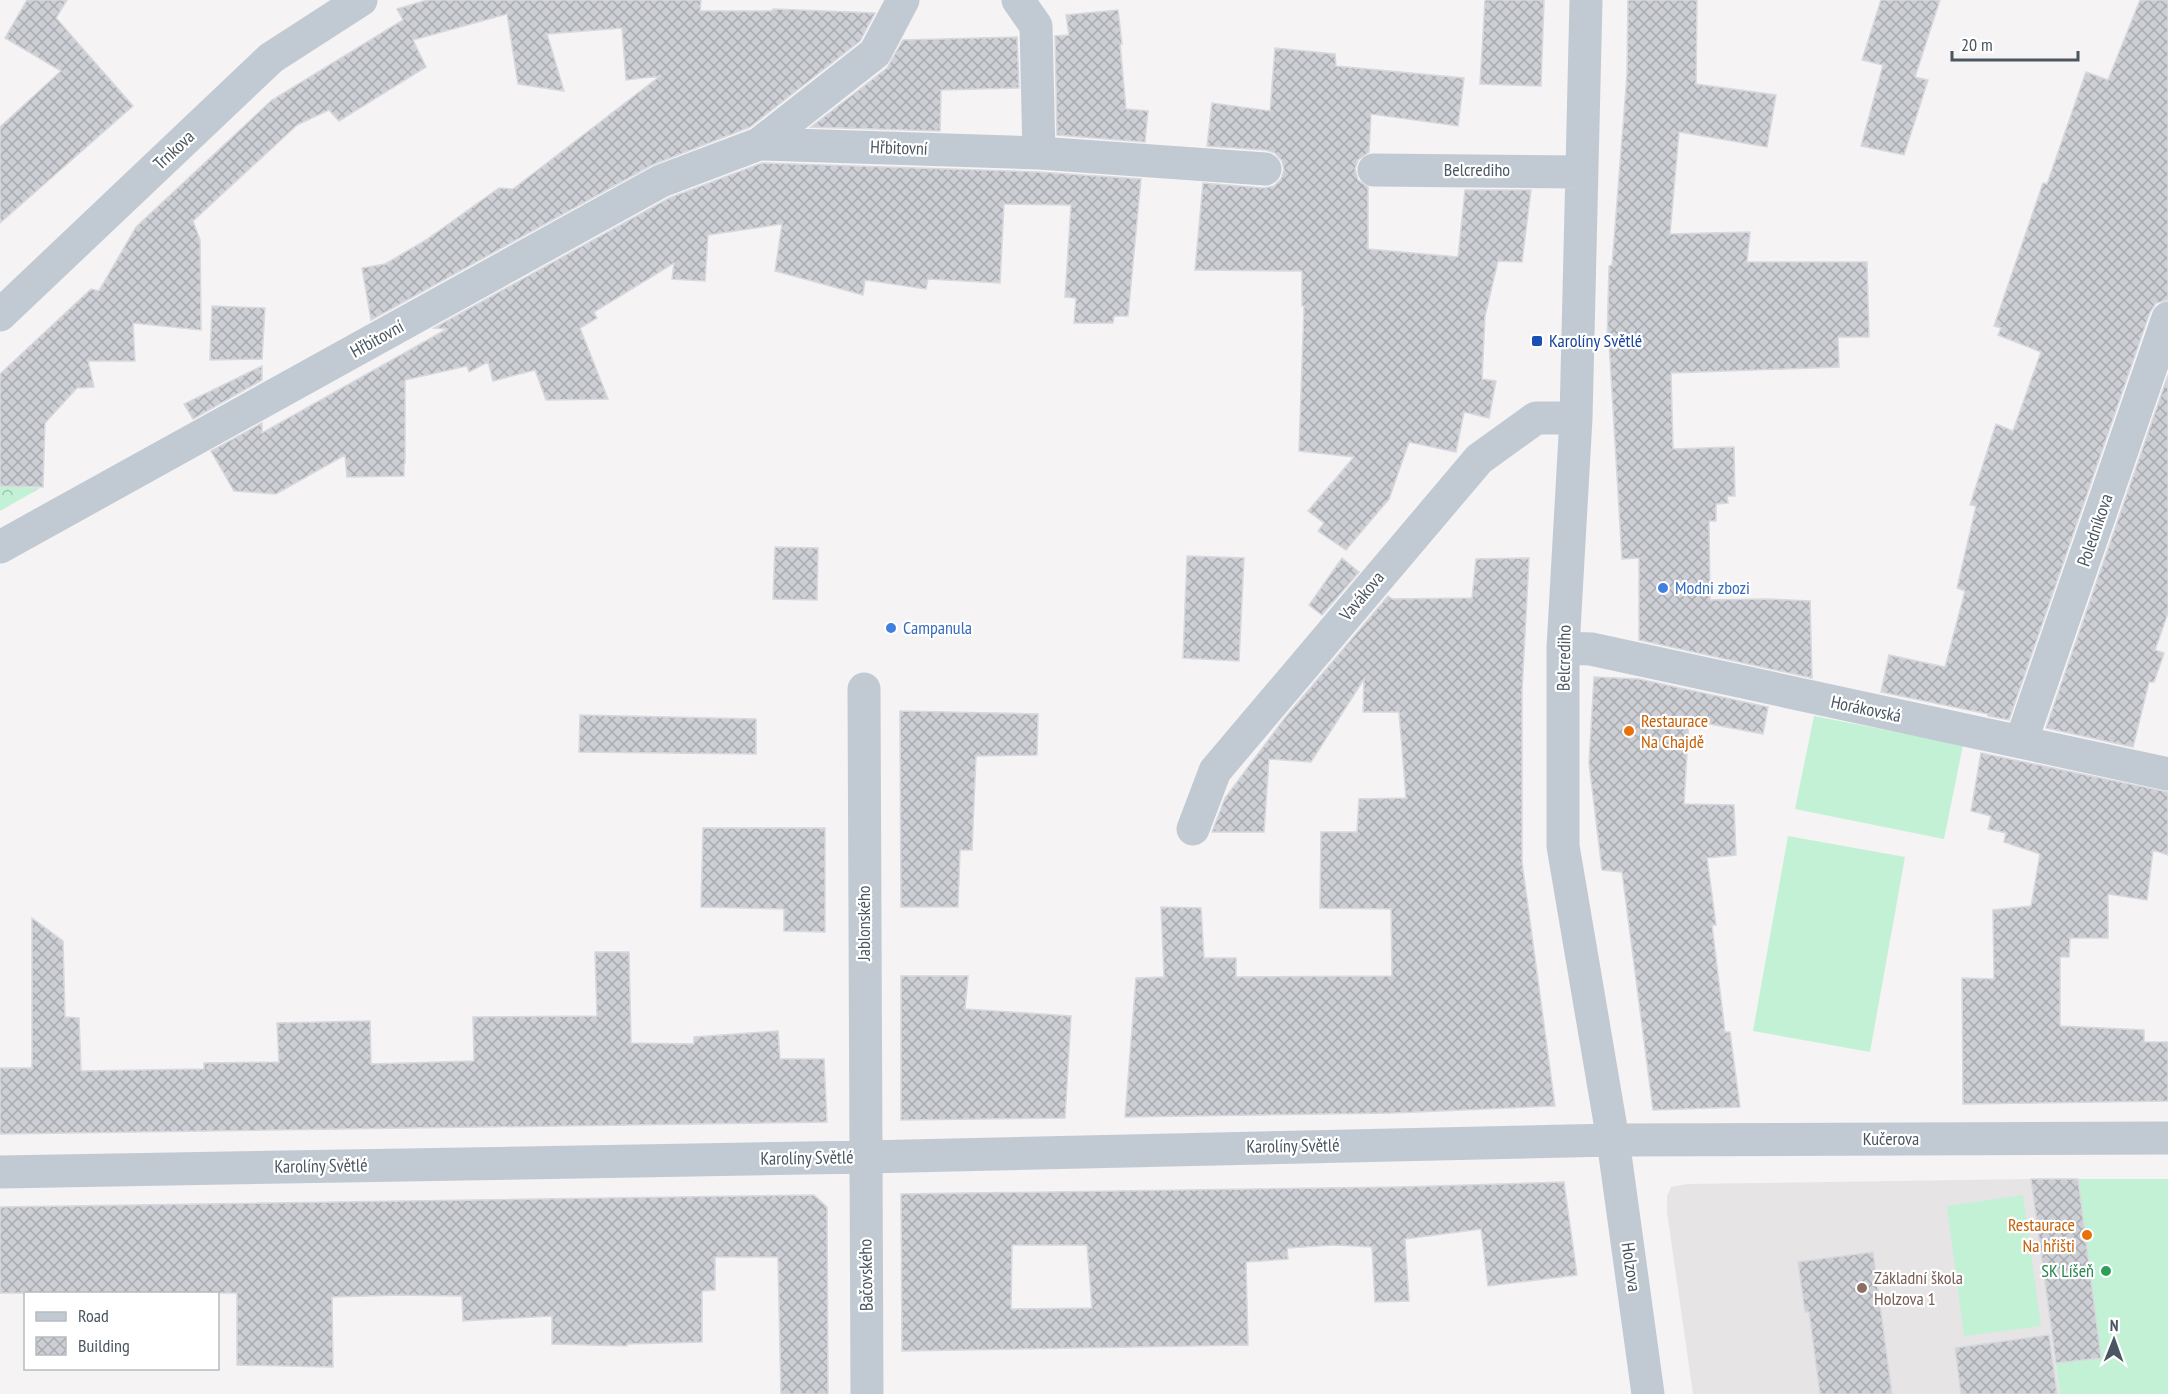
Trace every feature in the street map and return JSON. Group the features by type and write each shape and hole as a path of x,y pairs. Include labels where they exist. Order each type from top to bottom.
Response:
{"street":[{"name":"Trnkova","path":"0,315 271,58 361,0"},
{"name":"Hřbitovní","path":"0,547 662,181 759,144 875,53 903,0"},
{"path":"1018,0 1036,26 1039,153"},
{"name":"Belcrediho","path":"1586,0 1576,418 1563,648 1563,846 1614,1140"},
{"name":"Hřbitovní","path":"759,144 1039,153 1265,169"},
{"name":"Belcrediho","path":"1374,170 1581,172"},
{"name":"Poledníkova","path":"2021,742 2168,318"},
{"name":"Vavákova","path":"1193,829 1215,771 1479,459 1536,418 1576,418"},
{"name":"Horákovská","path":"1563,648 1591,649 2168,774"},
{"name":"Jablonského","path":"864,689 865,1157"},
{"name":"Kučerova","path":"1614,1140 2168,1138"},
{"name":"Karolíny Světlé","path":"0,1172 865,1157 1614,1140"},
{"name":"Holzova","path":"1614,1140 1648,1394"},
{"name":"Bačovského","path":"865,1157 867,1394"}],"shaded area":[{"name":"Základní škola Holzova 1","path":"2031,1179 2060,1394 1693,1394 1667,1212 1667,1196 1671,1187 1687,1184"}],"green space":[{"path":"0,486 40,488 0,511"},
{"path":"1814,716 1963,745 1944,839 1795,809"},
{"path":"1788,836 1905,857 1870,1052 1753,1031"},
{"name":"SK Líšeň","path":"2031,1179 2168,1179 2168,1394 2060,1394"},
{"path":"2023,1195 2041,1326 1964,1336 1947,1206"}],"building":[{"path":"27,0 67,0 56,18 133,106 0,223 0,127 61,71 5,38"},
{"path":"427,0 701,0 700,11 772,11 773,9 875,13 860,41 750,127 652,165 371,320 362,268 385,264 426,240 499,188 513,189 660,76 626,80 622,28 547,34 564,91 518,84 507,14 413,40 426,67 339,121 329,110 297,125 193,221 200,240 201,330 133,323 135,361 88,361 94,387 77,388 45,423 43,487 0,486 0,374 91,289 99,291 136,227 272,100 403,20 397,9"},
{"path":"1485,0 1544,0 1541,86 1480,84"},
{"path":"1628,0 1697,0 1696,84 1776,95 1767,147 1679,132 1670,234 1750,232 1747,262 1867,262 1869,337 1838,337 1839,367 1671,373 1673,449 1734,447 1735,496 1727,496 1728,503 1716,504 1716,521 1709,521 1710,600 1810,601 1812,678 1639,640 1639,558 1622,559 1609,342 1607,343 1609,266 1612,265 1627,75"},
{"path":"1881,0 1940,0 1915,77 1928,80 1904,155 1861,146 1883,65 1862,60"},
{"path":"2140,0 2168,0 2168,300 2156,303 2150,312 2009,720 1881,692 1889,655 1945,667 1965,591 1957,588 1976,506 1970,505 1996,424 2013,431 2041,352 1998,335 2001,328 1994,326 2043,183 2047,184 2086,72 2108,80"},
{"path":"1118,10 1126,109 1148,111 1145,142 1057,135 1055,36 1069,35 1066,15"},
{"path":"1017,37 1019,88 941,90 940,131 811,127 887,68 903,40"},
{"path":"1275,48 1335,54 1336,66 1464,78 1458,126 1371,114 1369,152 1358,160 1355,169 1358,180 1368,187 1368,249 1458,257 1465,190 1531,190 1522,262 1498,261 1485,316 1482,379 1496,381 1489,418 1464,412 1456,452 1409,442 1389,499 1346,550 1318,531 1324,523 1308,511 1354,457 1299,451 1304,306 1302,306 1302,271 1195,270 1203,183 1264,188 1274,186 1281,179 1284,170 1282,161 1275,153 1266,150 1207,146 1212,103 1270,111"},
{"path":"762,163 1038,172 1141,179 1128,316 1114,316 1113,323 1074,323 1076,298 1065,297 1071,205 1004,204 1000,283 928,279 926,289 865,280 863,295 775,271 782,224 708,235 705,281 672,279 674,263 594,312 597,318 580,328 608,399 546,400 535,370 493,381 488,362 469,372 467,366 405,380 404,476 347,477 345,455 276,494 234,491 211,451 262,423 262,433 447,329 434,328 669,198"},
{"path":"212,306 265,308 262,359 210,360"},
{"path":"262,366 262,380 193,419 184,404"},
{"path":"2168,375 2168,613 2155,650 2164,653 2154,682 2149,682 2133,747 2046,728"},
{"path":"775,547 818,548 817,600 773,599"},
{"path":"1187,556 1244,558 1239,661 1183,658"},
{"path":"1342,558 1359,572 1322,615 1309,605"},
{"path":"1529,558 1522,691 1522,862 1555,1106 1393,1113 1125,1117 1136,978 1164,977 1161,907 1201,908 1204,958 1236,958 1236,977 1392,976 1391,909 1320,908 1321,832 1357,832 1359,799 1406,798 1399,712 1363,712 1364,679 1311,762 1269,759 1264,832 1212,832 1225,798 1284,719 1388,596 1392,599 1472,598 1476,559"},
{"path":"1594,677 1639,679 1768,707 1763,734 1689,720 1684,804 1734,805 1736,855 1707,858 1716,925 1712,925 1725,1032 1730,1032 1740,1107 1653,1110 1622,872 1602,870 1589,763"},
{"path":"900,711 1038,714 1037,755 976,756 972,850 960,850 958,907 901,907"},
{"path":"580,715 756,719 756,754 579,752"},
{"path":"1981,753 2168,792 2168,855 2153,850 2147,900 2108,894 2108,938 2070,938 2069,957 2060,957 2060,1026 2144,1030 2144,1042 2168,1042 2168,1101 1963,1104 1962,978 1994,979 1993,910 2031,906 2040,854 2004,842 2006,833 1988,829 1991,816 1971,811"},
{"path":"703,828 825,828 825,932 784,931 784,909 701,907"},
{"path":"32,918 63,941 65,1017 79,1018 81,1071 204,1069 204,1063 279,1062 277,1023 370,1021 371,1064 474,1061 473,1017 597,1016 595,952 629,952 631,1043 694,1044 694,1037 778,1031 780,1059 824,1059 827,1122 0,1134 0,1068 32,1068"},
{"path":"901,976 968,976 965,1009 1071,1016 1065,1118 901,1120"},
{"path":"2031,1179 2078,1179 2101,1358 2056,1363"},
{"path":"1564,1182 1577,1275 1488,1286 1481,1229 1405,1239 1409,1301 1375,1302 1372,1247 1335,1245 1287,1248 1288,1259 1246,1262 1248,1345 902,1351 901,1194 1401,1187","holes":["1012,1245 1087,1245 1092,1308 1011,1309"]},
{"path":"814,1195 827,1207 828,1394 781,1394 778,1257 715,1257 715,1290 702,1291 702,1342 627,1344 627,1346 552,1344 552,1316 463,1321 462,1296 332,1297 333,1367 237,1365 237,1293 0,1293 0,1207"},
{"path":"1873,1252 1892,1394 1820,1394 1809,1312 1805,1312 1798,1262"},
{"path":"2049,1335 2057,1394 1961,1394 1955,1348"}],"place":[{"name":"Karolíny Světlé","path":"1537,341"},
{"name":"Modni zbozi","path":"1663,588"},
{"name":"Campanula","path":"891,628"},
{"name":"Restaurace Na Chajdě","path":"1629,731"},
{"name":"Restaurace Na hřišti","path":"2087,1235"},
{"name":"SK Líšeň","path":"2106,1271"},
{"name":"Základní škola Holzova 1","path":"1862,1288"}]}
